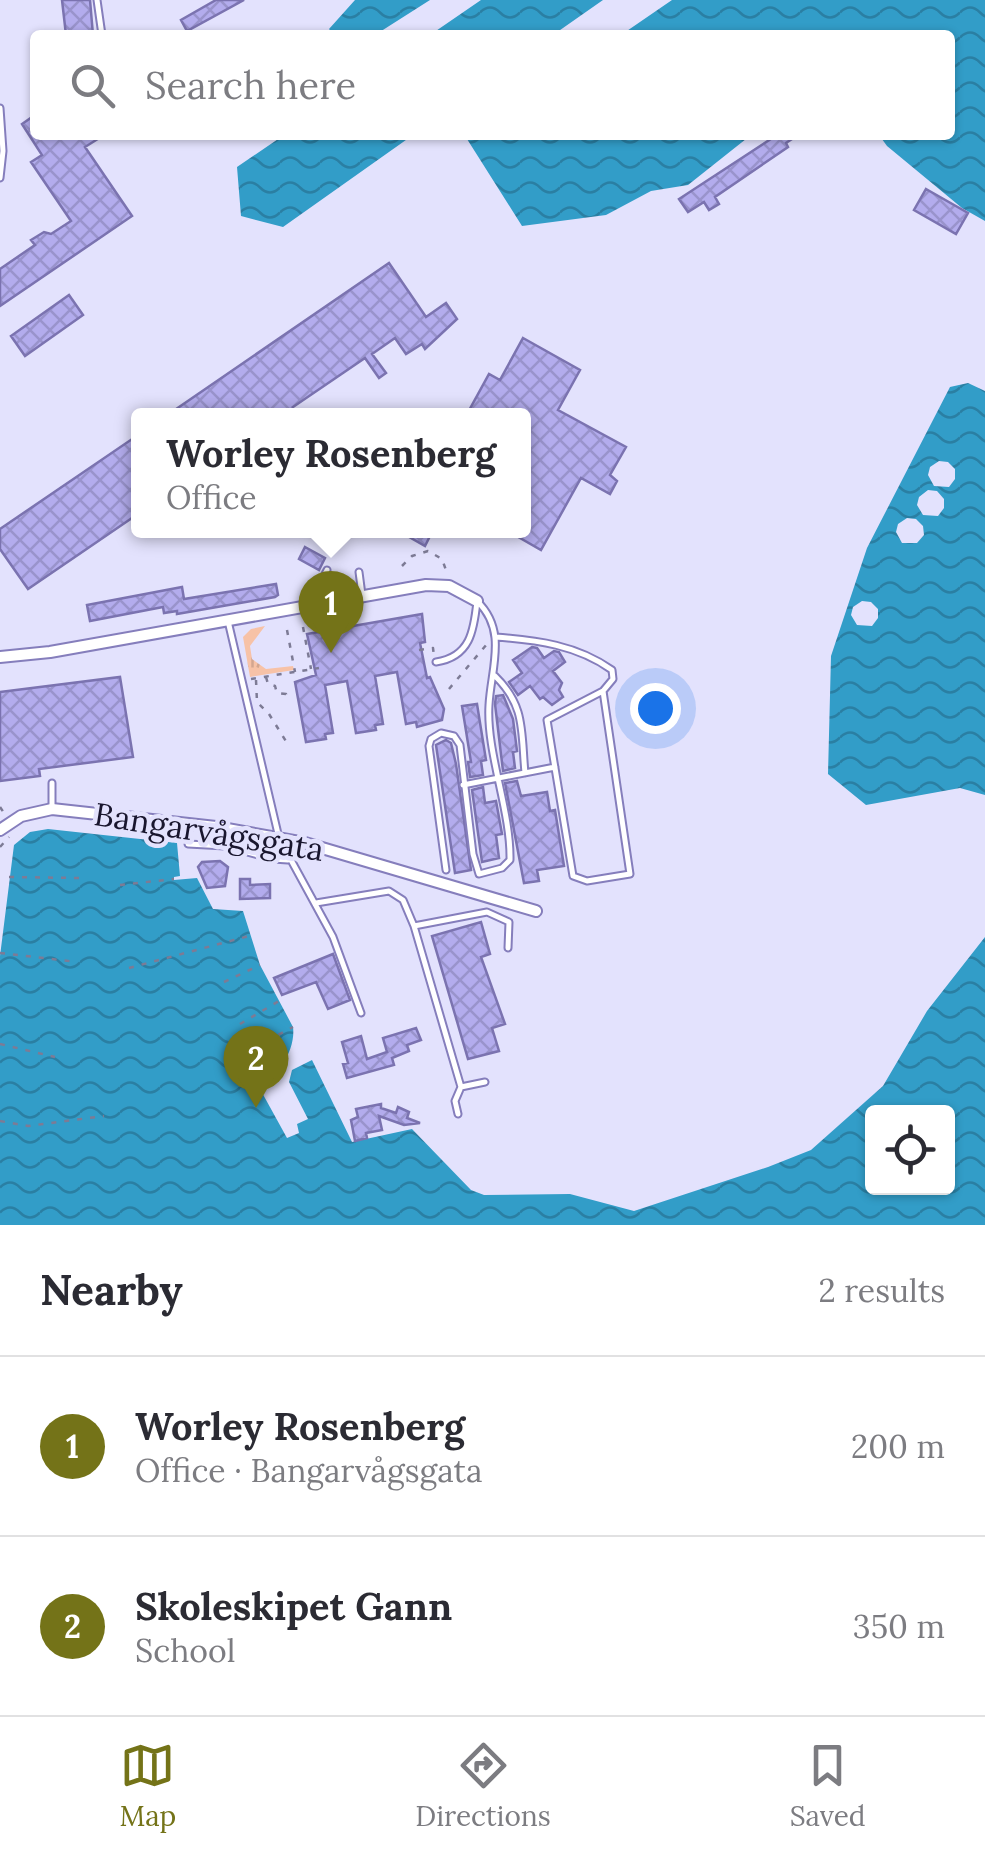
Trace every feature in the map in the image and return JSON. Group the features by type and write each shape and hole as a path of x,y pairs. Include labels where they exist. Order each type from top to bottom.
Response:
{"street":[{"path":"0,657 50,652 440,584 477,601"},
{"name":"Bangarvågsgata","path":"0,830 21,816 52,809 216,826 306,843 536,911"}],"lane":[{"path":"96,0 101,30"},
{"path":"0,108 0,178"},
{"path":"310,604 326,570"},
{"path":"359,572 362,595"},
{"path":"446,870 429,746 436,735 450,734 458,740 479,874 502,868 510,860 488,706 495,676 495,634 490,615 477,601"},
{"path":"436,662 465,649 475,628 477,601"},
{"path":"228,621 279,838 288,860 316,903 361,1013"},
{"path":"495,634 536,640 587,655 612,670 613,680 604,692 547,720 573,876 588,880 630,874 604,692"},
{"path":"495,676 512,691 518,707 524,773"},
{"path":"463,785 555,768"},
{"path":"52,783 52,809"},
{"path":"188,844 225,846 273,860 288,860"},
{"path":"316,903 390,891 403,900 461,1087 455,1101 458,1114"},
{"path":"414,926 487,912 509,922 508,948"},
{"path":"461,1087 485,1082"}],"path":[{"path":"402,566 422,551 439,558 447,577"},
{"path":"297,618 311,669"},
{"path":"336,621 337,629"},
{"path":"287,630 294,672"},
{"path":"449,689 495,634"},
{"path":"420,650 433,648 436,662"},
{"path":"241,682 319,668"},
{"path":"266,677 279,694 286,694 284,700"},
{"path":"256,678 257,702 288,746"},
{"path":"0,806 6,816"},
{"path":"10,877 78,878"},
{"path":"120,886 174,878"},
{"path":"128,968 249,936"},
{"path":"0,953 77,962"},
{"path":"224,982 260,965"},
{"path":"240,1024 279,1001"},
{"path":"263,1086 244,1053 293,1027"},
{"path":"0,1044 55,1057"},
{"path":"0,1121 28,1126 104,1116"}],"green space":[{"path":"265,626 250,646 252,659 266,669 293,666 294,670 250,677 243,637 251,629"}],"water":[{"path":"355,0 430,0 383,30 329,29"},
{"path":"481,0 603,0 560,30 437,30"},
{"path":"672,0 985,0 985,221 962,208 883,140 955,140 955,30 628,30"},
{"path":"277,140 406,140 283,227 241,216 237,167"},
{"path":"468,140 745,140 688,185 651,191 606,215 522,226"},
{"path":"968,383 985,391 985,795 960,788 866,805 828,774 831,656 867,548 950,387","holes":["939,461 948,462 955,469 955,479 949,487 934,486 928,475 930,467","928,490 937,491 944,499 944,508 938,516 923,515 917,505 919,497","907,518 916,519 923,526 924,535 917,543 902,543 896,532 898,524","862,601 871,602 878,609 878,618 872,626 857,625 851,615 853,607"]},
{"path":"48,829 177,843 180,876 174,880 197,878 213,909 243,911 260,965 293,1027 292,1044 284,1062 260,1089 287,1138 299,1133 297,1124 308,1119 289,1082 292,1070 312,1060 352,1142 412,1129 471,1190 484,1195 570,1194 634,1211 811,1150 883,1086 927,1011 985,937 985,1225 0,1225 0,956 14,845 30,832"}],"building":[{"path":"62,0 90,0 93,30 65,30"},
{"path":"216,0 244,0 189,30 181,20"},
{"path":"30,118 30,136 22,124"},
{"path":"32,140 96,140 85,147 132,216 0,306 0,269 35,245 31,240 44,232 51,234 71,221 31,162 42,155"},
{"path":"769,140 790,140 786,143 788,147 715,197 719,204 709,210 704,202 688,212 679,199"},
{"path":"926,189 968,213 956,234 914,210"},
{"path":"389,263 426,317 446,303 457,319 425,349 422,344 406,354 395,338 372,354 386,373 379,378 365,358 294,408 178,408"},
{"path":"69,295 83,315 25,356 11,336"},
{"path":"523,338 580,370 558,410 626,447 610,475 617,481 610,494 581,478 541,550 520,538 531,538 531,408 470,408 489,374 500,380"},
{"path":"131,440 131,519 28,589 0,549 0,529"},
{"path":"411,538 429,538 425,546"},
{"path":"305,547 325,558 319,570 299,559"},
{"path":"276,584 275,597 177,614 164,613 163,607 90,621 87,605 182,587 184,599"},
{"path":"422,614 425,642 420,643 427,678 430,677 444,709 442,720 417,727 416,722 406,724 397,672 375,676 383,724 375,725 376,730 356,733 347,681 325,685 333,733 325,734 326,739 306,742 295,682 316,675 307,634"},
{"path":"532,647 544,658 559,652 565,662 553,671 562,683 559,690 563,697 552,705 543,697 540,699 530,686 518,695 509,682 522,673 513,660"},
{"path":"120,677 133,757 39,769 40,776 0,781 0,692"},
{"path":"503,695 513,719 517,751 513,752 515,768 503,771 495,704 496,696"},
{"path":"477,704 486,760 481,761 483,775 470,777 462,706"},
{"path":"446,740 451,743 456,764 471,870 455,873 436,745"},
{"path":"517,781 521,796 547,792 550,811 555,810 564,866 537,870 539,881 524,883 505,783"},
{"path":"483,787 485,803 496,801 502,834 496,835 499,858 482,862 472,790"},
{"path":"220,861 228,867 225,886 207,888 198,867 202,862"},
{"path":"240,879 250,879 250,885 270,884 270,898 240,899"},
{"path":"481,922 490,954 481,957 505,1024 492,1028 499,1051 468,1059 432,936"},
{"path":"333,954 350,1000 328,1009 316,982 282,995 274,978"},
{"path":"416,1028 421,1040 407,1045 409,1051 392,1058 394,1065 347,1078 343,1064 348,1063 342,1042 361,1036 367,1059 387,1052 383,1038"},
{"path":"381,1104 381,1108 396,1113 398,1107 409,1112 407,1118 420,1123 404,1125 379,1116 382,1130 366,1133 367,1138 355,1141 351,1120 358,1117 356,1109"}],"place":[{"name":"Worley Rosenberg","path":"331,653"},
{"name":"Skoleskipet Gann","path":"256,1108"}]}
